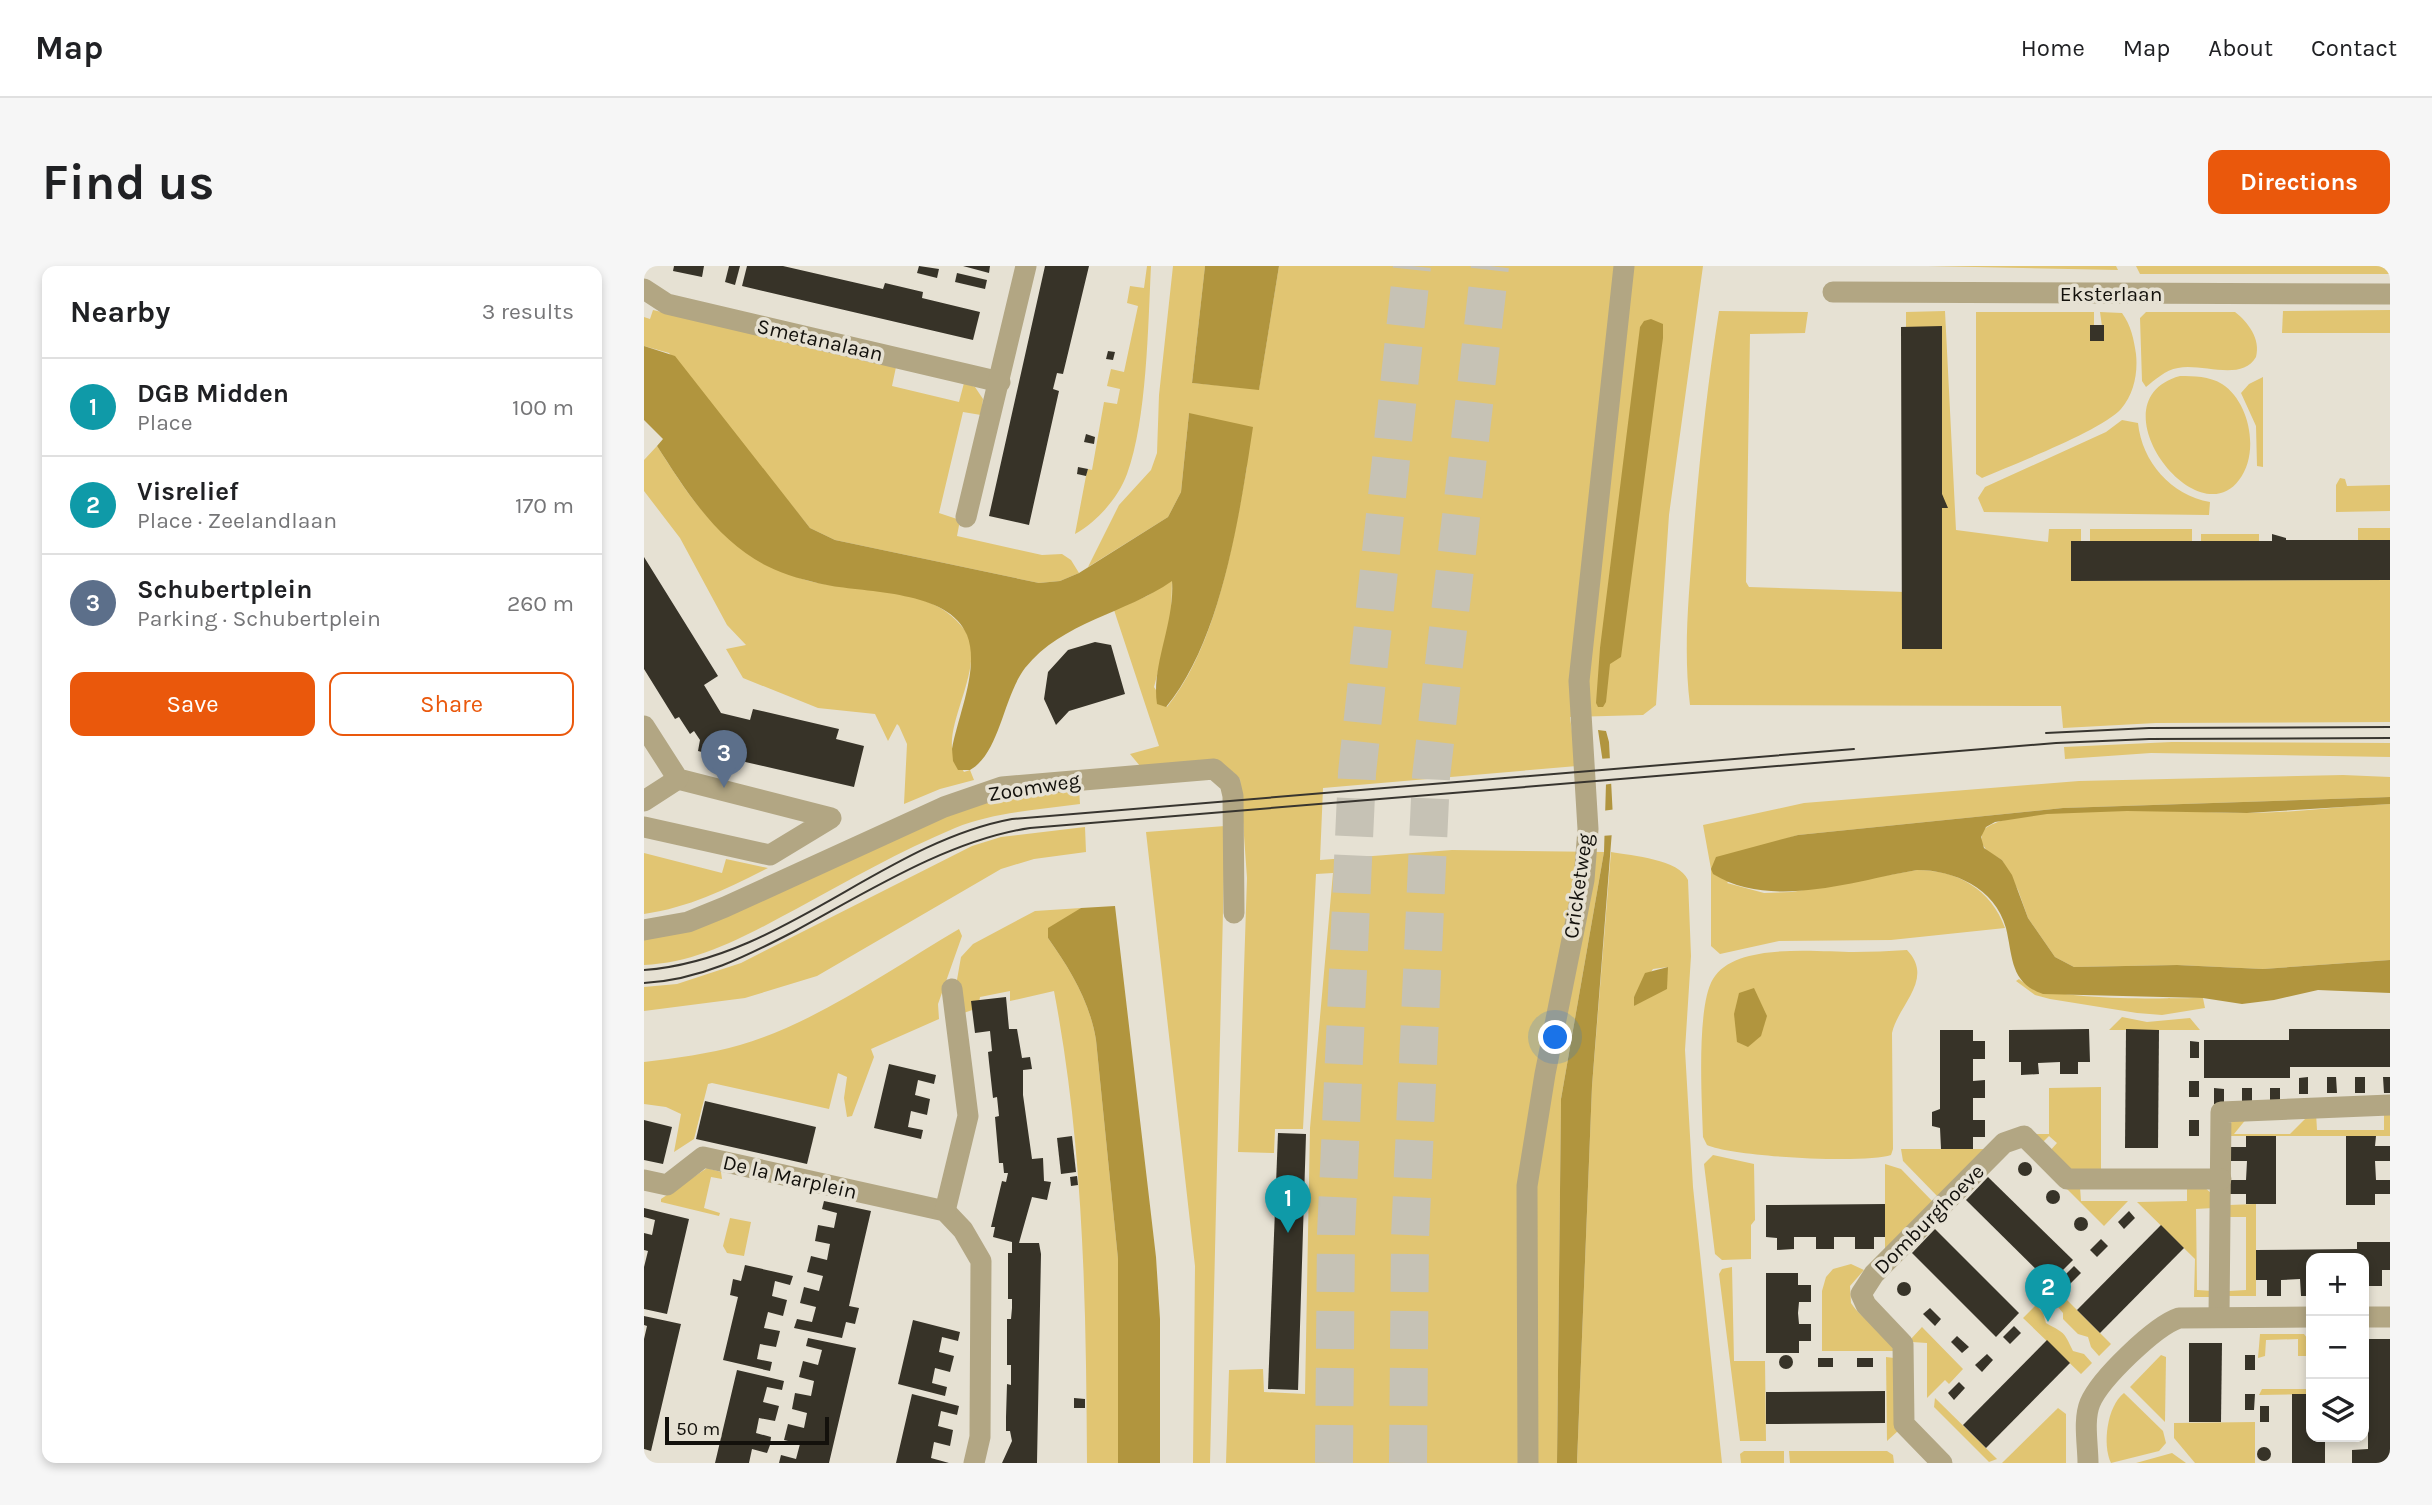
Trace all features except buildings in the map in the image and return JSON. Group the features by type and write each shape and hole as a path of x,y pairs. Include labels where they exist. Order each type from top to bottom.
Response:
{"street":[{"path":"966,517 1026,266"},
{"name":"Cricketweg","path":"1528,1463 1527,1186 1545,1074 1584,880 1588,829 1579,681 1624,266"},
{"name":"Smetanalaan","path":"644,289 667,304 1000,382"},
{"name":"Eksterlaan","path":"1833,292 2390,294"},
{"path":"644,726 678,779 831,818 771,855 644,827"},
{"name":"Zoomweg","path":"644,930 688,922 944,807 1002,788 1214,769 1230,783 1234,796 1234,913"},
{"path":"644,802 678,779"},
{"path":"952,989 968,1116 945,1211 962,1230 981,1261 980,1437 974,1463"},
{"path":"2219,1317 2221,1112 2390,1105"},
{"name":"Domburghoeve","path":"1942,1463 1909,1429 1903,1416 1903,1344 1862,1300 1862,1288 2004,1143 2024,1136 2067,1179 2221,1179"},
{"name":"De la Marplein","path":"644,1180 667,1185 703,1157 945,1211"},
{"path":"2088,1463 2087,1413 2094,1396 2161,1326 2179,1318 2306,1317"},
{"path":"2369,1317 2390,1317"}],"shaded area":[{"path":"1147,266 1151,266 1145,372 1134,452 1127,474 1113,500 1092,523 1075,534 1086,476 1088,469 1092,470 1104,402 1117,404 1120,389 1107,386 1111,369 1124,372 1138,306 1127,303 1130,286 1144,288"},
{"path":"1173,266 1205,266 1192,383 1259,389 1279,266 1703,266 1669,515 1656,705 1643,715 1570,717 1577,766 1323,788 1320,860 1452,850 1604,852 1561,1099 1557,1463 1226,1463 1229,1370 1263,1369 1264,1392 1305,1394 1310,1128 1333,873 1316,874 1303,1129 1275,1129 1274,1153 1238,1152 1247,878 1240,779 1233,772 1140,766 1130,754 1159,746 1114,610 1147,596 1172,580 1171,622 1154,687 1167,707 1199,654 1211,624 1229,560 1247,466 1189,413 1181,492 1168,517 1088,567 1119,505 1151,470 1157,453 1159,395"},
{"path":"1205,266 1279,266 1259,390 1192,383"},
{"path":"1928,266 2116,266 2118,270"},
{"path":"2136,266 2390,266 2390,274 2140,274"},
{"path":"653,310 896,367 892,386 959,402 964,383 975,387 983,399 981,415 963,412 939,513 960,520 957,536 1042,555 1062,554 1071,560 1079,573 1060,581 1039,583 835,540 810,528 669,353 644,346 644,317 650,319"},
{"path":"2390,310 2390,333 2282,333 2283,311"},
{"path":"1719,311 1808,312 1805,333 1750,334 1746,582 1749,587 1906,592 1906,312 1945,311 1956,530 2048,542 2049,529 2081,529 2072,581 2390,580 2390,722 2156,723 2063,728 2061,706 1690,705 1687,643 1695,511"},
{"path":"1976,312 2094,312 2094,325 2104,341 2100,312 2122,313 2132,333 2136,361 2136,376 2129,397 2111,418 2095,427 1982,478 1976,474"},
{"path":"2146,312 2235,312 2255,337 2256,357 2241,369 2173,369 2146,387 2142,381 2140,318"},
{"path":"1651,319 1663,324 1663,338 1621,657 1610,664 1606,702 1603,707 1598,707 1596,703 1600,648 1640,327 1644,321"},
{"path":"644,346 675,356 810,528 835,540 1039,583 1060,581 1079,573 1168,517 1181,492 1189,413 1253,427 1226,574 1201,647 1185,679 1166,707 1157,704 1157,674 1170,612 1172,581 1057,639 1040,652 1018,680 988,751 970,770 958,770 953,761 952,749 967,692 971,662 967,635 957,620 943,609 905,596 827,585 789,575 749,556 733,543 691,497 657,446 663,439 644,420"},
{"path":"2180,376 2207,378 2222,384 2232,392 2245,415 2250,443 2245,469 2239,480 2221,493 2199,492 2178,479 2160,459 2149,435 2146,411 2156,390"},
{"path":"2263,377 2263,467 2257,466 2256,426 2241,393 2249,384"},
{"path":"2122,420 2138,423 2145,451 2152,463 2171,484 2196,498 2210,502 2209,515 1984,512 1978,498 1985,487 2106,432"},
{"path":"657,446 690,496 714,523 784,571 815,582 907,595 929,602 948,613 964,629 970,642 970,671 956,719 952,748 964,772 970,770 974,780 940,789 904,804 907,744 897,724 888,741 875,714 818,708 743,678 726,649 746,645 727,625 680,538 644,491 644,460"},
{"path":"2340,478 2345,479 2347,486 2390,485 2390,511 2336,512 2336,485"},
{"path":"2358,528 2390,528 2390,540 2358,540"},
{"path":"2090,529 2192,529 2192,541 2090,541"},
{"path":"2201,534 2259,534 2259,541 2201,541"},
{"path":"1598,730 1606,731 1609,742 1613,818 1592,1086 1577,1463 1557,1463 1561,1099 1604,852 1606,783"},
{"path":"2172,742 2390,743 2390,757 2151,753 2065,759 2064,747"},
{"path":"2343,775 2390,777 2390,797 2063,808 1798,835 1759,847 1727,883 1764,893 1792,892 1917,870 1932,871 1971,884 1991,902 2005,928 1891,940 1779,941 1720,954 1711,946 1711,869 1703,825 1804,803 2079,781"},
{"path":"1079,789 1080,804 1001,815 955,828 895,856 724,946 685,959 644,965 644,938 999,797"},
{"path":"2390,797 2390,804 2247,813 2127,811 2047,814 1995,822 1986,827 1981,837 1984,848 2002,860 2012,875 2028,918 2055,957 2074,967 2177,965 2263,969 2390,960 2390,993 2318,990 2242,1004 2203,998 2043,994 2024,983 2019,976 2012,959 2006,928 1993,902 1983,892 1959,878 1945,873 1917,870 1839,886 1786,891 1736,885 1713,874 1711,869 1716,857 1798,835 2063,808"},
{"path":"2390,804 2390,960 2263,969 2177,965 2074,967 2055,957 2028,918 2018,890 2002,860 1987,851 1981,842 1982,832 1998,822 2064,812 2106,810 2264,813"},
{"path":"1225,826 1210,1463 1193,1463 1195,1266 1146,832"},
{"path":"1085,827 1086,852 1034,859 1001,869 817,976 745,998 644,1011 644,987 677,984 741,963 972,846 1001,837"},
{"path":"1611,852 1665,863 1675,867 1688,880 1691,956 1685,1050 1693,1187 1722,1463 1577,1463 1592,1086","holes":["1668,967 1634,1006 1634,997 1653,969"]},
{"path":"644,853 722,873 726,859 768,868 693,902 644,914"},
{"path":"1115,906 1156,1257 1160,1319 1160,1463 1118,1463 1118,1259 1096,1040 1089,1012 1078,986 1048,938 1048,928 1081,908"},
{"path":"1081,908 1048,938 1078,986 1089,1012 1096,1040 1118,1259 1118,1463 1087,1463 1086,1344 1077,1167 1072,1109 1054,991 1010,1001 1010,991 980,997 978,1008 955,1016 952,1008 961,957 973,944 1035,911"},
{"path":"959,929 962,936 938,1004 939,1019 871,1049 874,1057 852,1116 847,1117 844,1098 847,1077 838,1073 829,1109 712,1083 708,1084 694,1139 674,1152 681,1114 666,1107 644,1104 644,1062 740,1045 797,1023 852,994"},
{"path":"1907,950 1915,961 1917,971 1912,992 1892,1033 1891,1155 1855,1159 1799,1158 1743,1153 1707,1145 1703,1137 1701,1079 1704,1011 1713,979 1724,967 1757,954 1778,952"},
{"path":"1668,967 1667,989 1634,1006 1634,997 1645,973"},
{"path":"2019,979 2033,987 2078,996 2203,998 2205,1008 2162,1015 2137,1013 2035,995 2016,981"},
{"path":"1754,988 1767,1016 1761,1036 1748,1047 1737,1042 1734,1014 1739,993"},
{"path":"2122,1017 2147,1022 2190,1018 2200,1030 2109,1030"},
{"path":"2101,1087 2101,1170 2070,1170 2049,1152 2057,1143 2049,1136 2041,1144 2033,1134 2049,1134 2049,1088"},
{"path":"2316,1113 2317,1130 2384,1130 2384,1114 2390,1114 2390,1136 2229,1136 2232,1118 2247,1118 2234,1134 2290,1134 2308,1116"},
{"path":"1901,1149 1990,1149 1940,1199 1903,1161"},
{"path":"1713,1155 1754,1164 1755,1220 1751,1225 1751,1259 1722,1260 1715,1254 1704,1164"},
{"path":"1885,1164 1901,1169 1935,1204 1885,1254"},
{"path":"707,1168 721,1172 722,1179 711,1177 704,1208 720,1213 719,1216 661,1202 661,1199"},
{"path":"2063,1185 2080,1187 2081,1201 2128,1201 2104,1226"},
{"path":"2187,1186 2204,1187 2211,1193 2213,1208 2196,1209 2197,1290 2213,1291 2213,1297 2194,1297 2195,1259 2137,1202 2187,1201"},
{"path":"2256,1204 2256,1296 2229,1296 2229,1291 2246,1290 2246,1217 2229,1217 2229,1205"},
{"path":"730,1218 751,1222 744,1256 727,1253 723,1246"},
{"path":"1851,1264 1864,1270 1850,1286 1851,1303 1882,1332 1894,1351 1822,1351 1822,1291 1826,1277 1833,1269"},
{"path":"1732,1267 1734,1361 1765,1361 1766,1441 1740,1441 1719,1274 1722,1269"},
{"path":"2054,1287 2111,1344 2099,1356 2091,1347 2088,1337 2078,1334 2063,1319 2063,1313 2058,1307 2050,1306 2042,1299"},
{"path":"2036,1305 2043,1313 2046,1323 2063,1333 2073,1351 2084,1354 2092,1363 2081,1374 2023,1318"},
{"path":"1922,1327 1963,1369 1949,1384 1945,1380 1927,1398 1927,1343 1912,1342 1911,1339"},
{"path":"2260,1334 2304,1334 2306,1337 2306,1356 2298,1356 2298,1339 2266,1340 2265,1356 2258,1358"},
{"path":"2161,1355 2166,1357 2165,1422 2130,1387"},
{"path":"1886,1357 1894,1358 1899,1430 1887,1441"},
{"path":"2262,1389 2306,1389 2306,1394 2259,1395"},
{"path":"2124,1393 2163,1431 2166,1443 2159,1451 2111,1463 2107,1446 2108,1426 2114,1407"},
{"path":"1935,1398 1997,1459 1989,1462 1934,1407"},
{"path":"2058,1408 2066,1414 2066,1463 2002,1463"},
{"path":"2255,1422 2255,1463 2195,1463 2174,1438 2174,1423"},
{"path":"1744,1451 1784,1451 1784,1463 1741,1463 1740,1454"},
{"path":"1789,1451 1887,1451 1893,1455 1894,1463 1790,1463"},
{"path":"2172,1453 2186,1463 2136,1463"}],"pier":[{"path":"1614,758 1616,783 1603,785 1597,759"},
{"path":"1617,809 1615,835 1601,836 1602,811"}],"tunnel":[{"path":"1334,1463 1336,1234 1357,773 1412,266"},
{"path":"1408,1463 1410,1237 1431,777 1490,266"}],"tram line":[{"path":"2046,733 2149,728 2390,727"},
{"path":"644,983 704,972 741,958 909,869 969,844 1030,828 2056,743 2149,739 2390,738"},
{"path":"644,970 694,962 741,946 787,924 919,851 965,832 1012,819 1854,749"}],"place":[{"name":"Schubertplein","path":"724,788"},
{"name":"DGB Midden","path":"1288,1233"},
{"name":"Visrelief","path":"2048,1322"}]}
